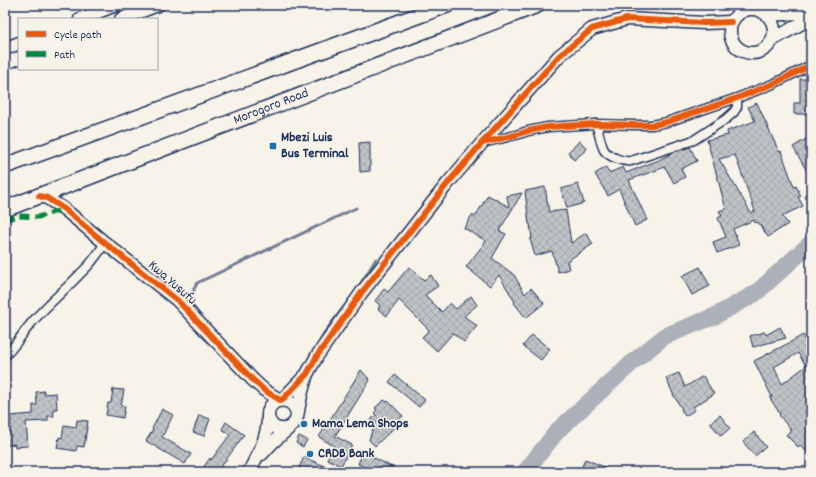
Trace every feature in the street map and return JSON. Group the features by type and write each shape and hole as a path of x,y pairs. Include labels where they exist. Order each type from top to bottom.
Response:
{"highway":[{"path":"5,166 447,5"},
{"name":"Morogoro Road","path":"5,209 537,5"}],"street":[{"path":"83,18 116,5"},
{"path":"124,18 158,5"},
{"path":"307,374 281,400 271,405 268,416 271,424 278,428 285,429 289,428 294,423 307,374 317,356 362,292 482,143 559,56 592,29 627,19 704,23 752,9 782,15 811,10"},
{"path":"735,14 730,28 731,40 739,50 751,53 758,52 764,50 772,40 774,28 768,17 758,9"},
{"path":"772,40 802,23 811,20"},
{"path":"5,48 18,43"},
{"path":"5,63 18,58"},
{"path":"482,143 548,127 596,124 634,126 667,122 773,84 811,64"},
{"path":"596,124 605,151 619,160 625,162 631,161 694,140 734,112 737,107 737,98"},
{"name":"Kwa Yusufu","path":"39,196 48,198 64,209 177,300 253,380 264,390 281,400"},
{"path":"5,356 33,320 82,272 95,258 105,243"},
{"name":"Kwa Yusufu","path":"251,468 264,443 268,426 267,407 264,397 253,380"},
{"path":"281,400 287,401 293,405 296,408 297,416"},
{"name":"Kwa Yusufu","path":"251,468 272,443 289,428"}],"building":[{"path":"800,79 811,79 811,114 794,114 794,103 800,103"},
{"path":"757,103 779,152 781,151 794,187 796,186 801,196 798,197 803,206 782,216 788,224 768,237 758,222 755,223 754,220 733,229 739,245 717,253 713,242 726,237 718,218 722,216 719,211 726,209 707,140 728,135 727,131 755,121 748,107","holes":["735,155 755,211 751,213 719,159"]},
{"path":"811,136 811,178 793,147"},
{"path":"580,141 587,149 574,160 568,152"},
{"path":"370,142 370,171 360,172 359,143"},
{"path":"690,147 697,161 681,169 685,177 674,183 665,167 629,180 647,220 635,226 619,189 608,196 595,174 606,167 609,173 623,167 626,173 659,160 674,152"},
{"path":"578,184 584,203 567,208 561,189"},
{"path":"545,187 549,212 566,210 571,243 586,233 593,244 567,261 569,269 558,272 552,251 535,256 530,239 532,239 525,191"},
{"path":"522,193 499,231 506,234 492,258 514,275 525,294 531,288 544,303 526,318 514,303 515,302 499,275 490,286 466,267 486,241 464,228 472,215 475,217 488,195 509,207 507,196"},
{"path":"409,267 424,280 431,275 438,286 425,295 442,312 450,303 456,309 471,296 477,305 464,316 477,326 464,342 453,333 437,351 422,337 429,330 399,300 387,316 378,309 380,305 375,301 384,289 388,292"},
{"path":"700,267 710,286 692,295 682,276"},
{"path":"780,327 786,338 753,347 750,336 765,332 766,335"},
{"path":"532,335 550,349 541,360 523,346"},
{"path":"803,335 811,348 811,456 800,445 798,447 786,435 791,430 779,415 780,414 770,398 772,397 754,361","holes":["798,353 806,366 782,384 774,367"]},
{"path":"361,370 370,380 335,436 352,445 341,466 327,459 334,446 319,437"},
{"path":"679,373 685,387 703,376 714,394 693,407 695,410 685,416 666,378"},
{"path":"395,375 425,400 419,407 389,382"},
{"path":"113,389 124,390 121,406 125,406 123,418 106,415 108,403 111,403"},
{"path":"44,391 44,394 56,393 57,409 53,409 54,416 48,416 48,421 26,422 28,446 15,447 15,444 5,446 5,434 9,433 9,427 11,426 10,416 33,414 33,405 37,405 36,392"},
{"path":"384,400 387,402 388,401 403,416 397,421 398,424 375,446 369,440 376,422 371,420 376,415 374,413 377,410 375,408"},
{"path":"162,409 173,415 162,437 191,454 185,464 146,441 153,430 152,429"},
{"path":"199,415 210,419 204,436 193,432"},
{"path":"720,415 730,428 721,436 710,423"},
{"path":"77,420 88,421 84,447 77,446 76,451 57,448 59,437 62,438 64,425 76,427"},
{"path":"226,422 244,435 217,472 200,472 230,435 222,429"},
{"path":"754,432 766,447 755,456 743,442"},
{"path":"299,436 307,440 303,447 296,443"},
{"path":"363,452 401,472 377,472 358,464"},
{"path":"304,457 324,466 322,472 297,472"},
{"path":"585,459 615,472 587,472 581,469"}],"waterway":[{"path":"201,317 191,304 194,289 197,283 356,208"},
{"path":"525,472 558,430 634,361 665,336 715,316 756,293 811,243"},
{"path":"358,288 376,259"},
{"path":"318,345 325,332 350,299"}],"marked path":[{"path":"5,220 17,216 38,217 64,209"}],"cycle path":[{"path":"282,400 307,374 317,356 362,292 448,183 559,56 592,29 627,19 704,23 731,22"},
{"path":"482,143 548,127 596,124 652,125 667,122 773,84 811,64"},
{"path":"39,196 47,198 64,209 177,300 253,380 264,390 280,400"}],"place":[{"name":"Mbezi Luis Bus Terminal","path":"273,146"},
{"name":"Mama Lema Shops","path":"304,424"},
{"name":"CRDB Bank","path":"310,454"}]}
